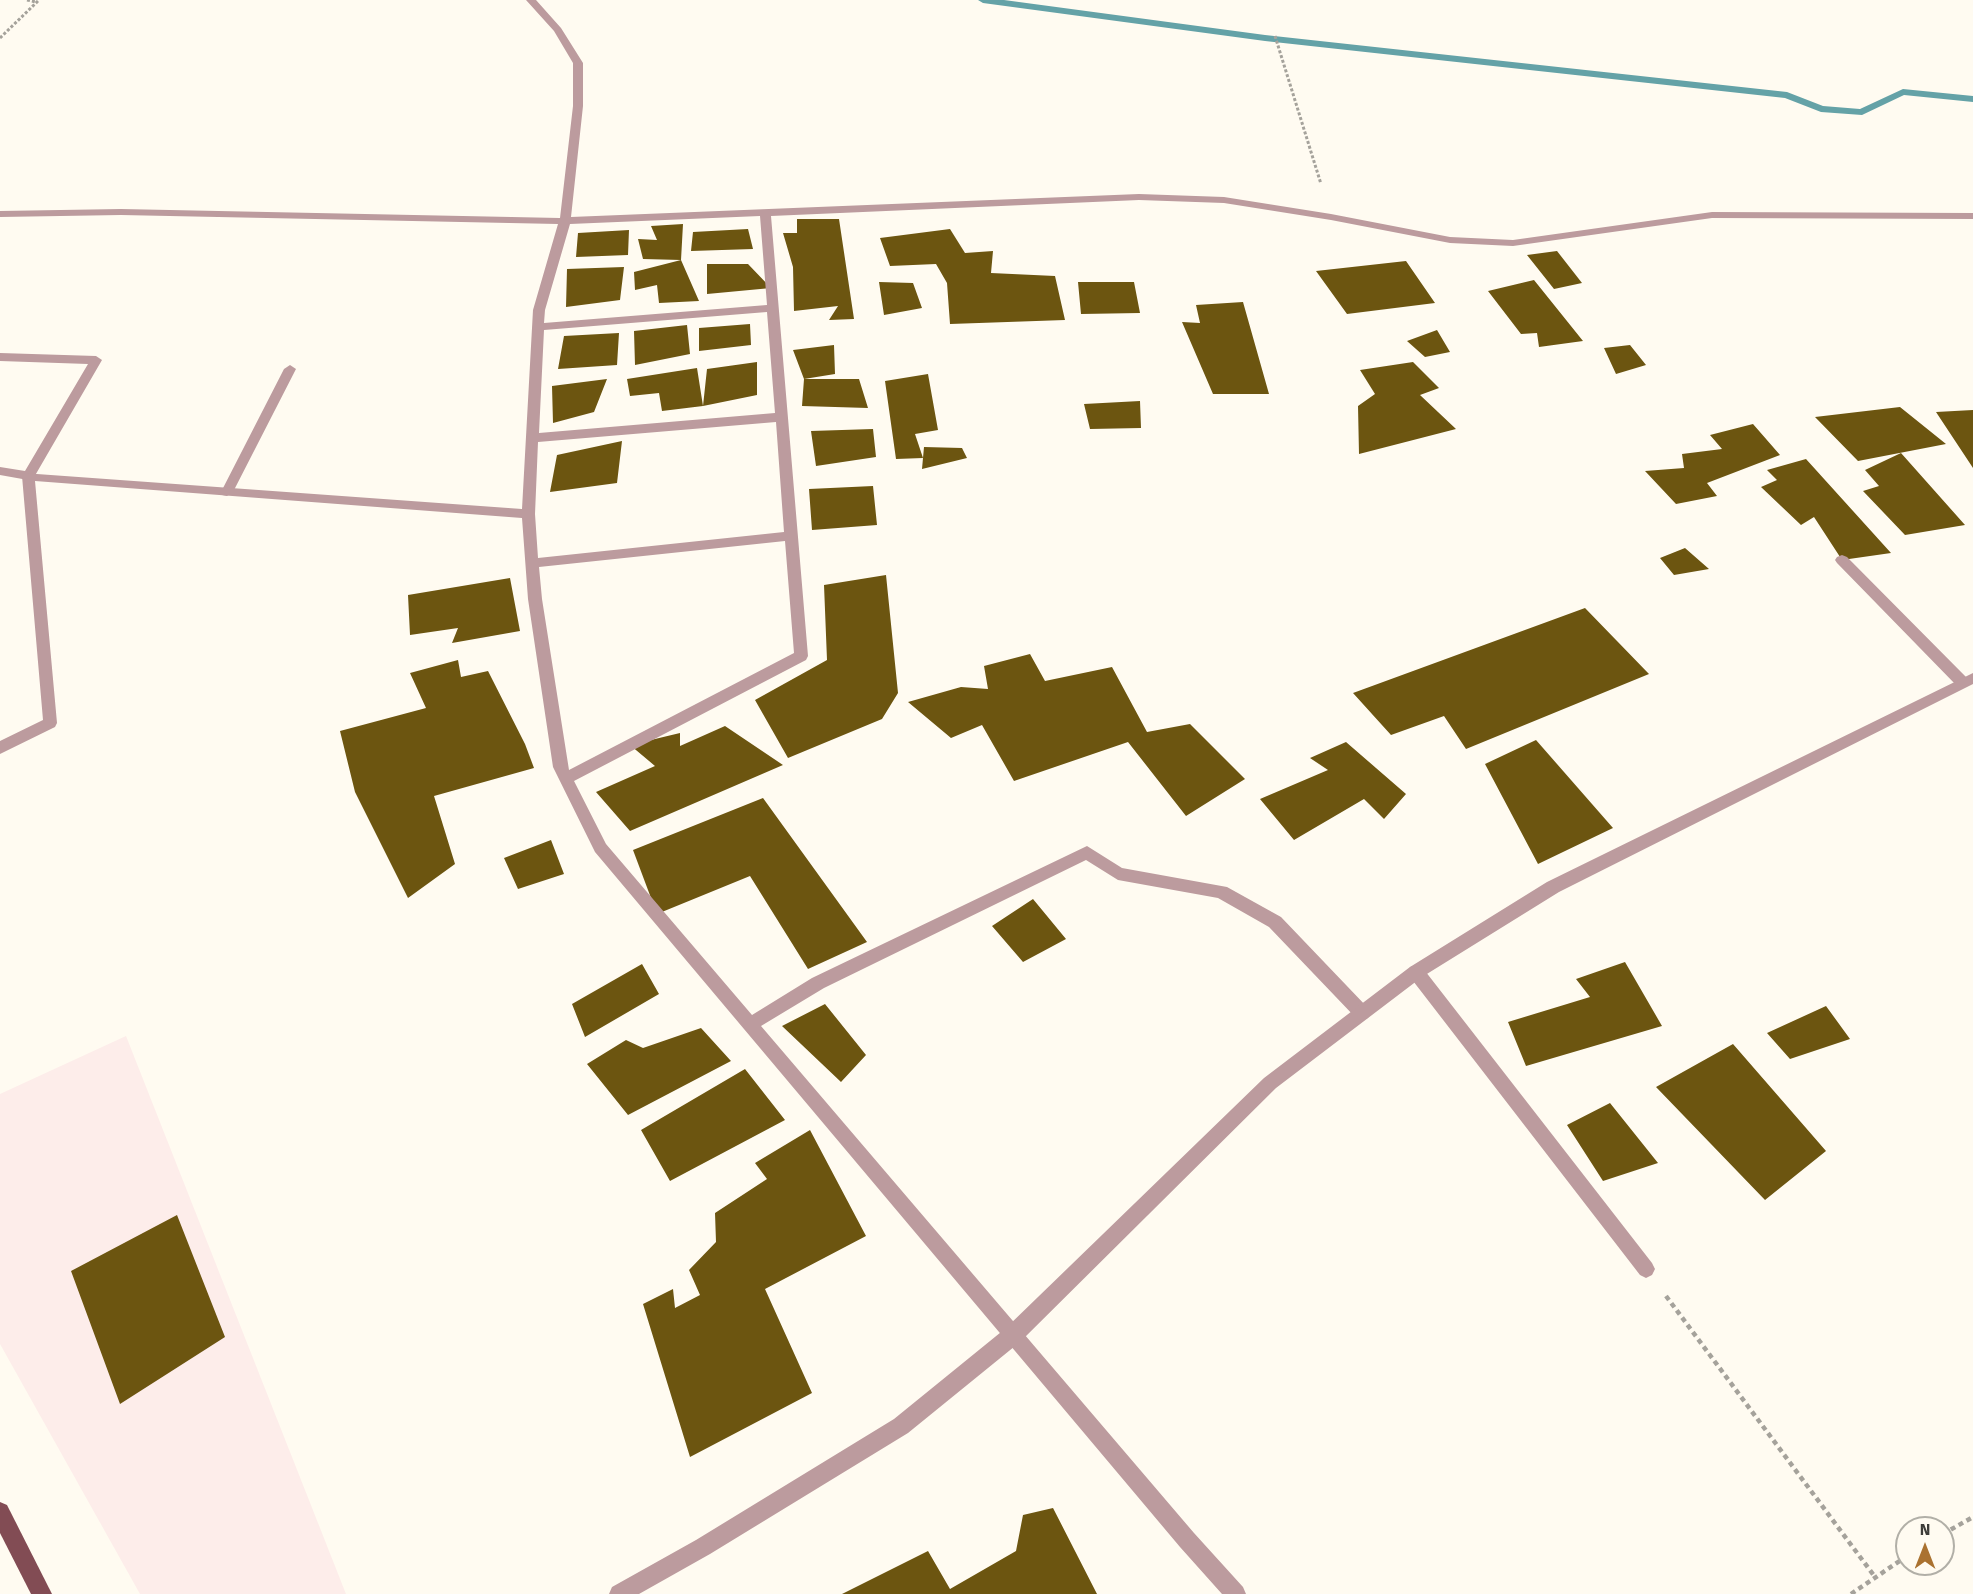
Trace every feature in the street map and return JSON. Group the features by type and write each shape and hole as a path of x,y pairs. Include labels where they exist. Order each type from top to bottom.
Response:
{"main road":[{"path":"0,1512 42,1594"}],"street":[{"path":"531,0 558,30 578,63 578,106 565,221 538,310 528,514 535,599 560,767 565,779 600,848 1236,1594"},
{"path":"0,214 121,212 565,221 1139,197 1224,200 1331,217 1450,240 1513,243 1712,215 1973,216"},
{"path":"565,779 801,656 765,212"},
{"path":"537,327 773,308"},
{"path":"0,357 96,360 28,476 50,723 0,748"},
{"path":"228,492 290,369"},
{"path":"532,438 782,417"},
{"path":"0,471 28,476 528,514"},
{"path":"532,562 791,536"},
{"path":"620,1594 703,1547 901,1426 1013,1335 1270,1083 1416,972 1553,887 1968,680 1842,560"},
{"path":"751,1023 818,983 1087,852 1118,874 1221,892 1275,922 1362,1013"},
{"path":"1416,972 1646,1269"}],"path":[{"path":"27,0 38,1"},
{"path":"0,38 38,1"},
{"path":"1275,36 1331,217"},
{"path":"1646,1269 1875,1577"},
{"path":"1955,1527 1973,1517"},
{"path":"1851,1594 1895,1564"}],"shaded area":[{"path":"126,1036 346,1594 140,1594 0,1344 0,1094"}],"building":[{"path":"797,219 839,219 854,319 829,320 838,306 794,311 793,267 783,233 797,233"},
{"path":"683,224 681,260 643,259 638,239 657,240 651,226"},
{"path":"748,229 753,249 691,251 693,232"},
{"path":"950,229 965,253 993,251 991,273 1055,276 1065,320 950,324 947,283 936,264 890,266 880,238"},
{"path":"629,230 628,255 576,257 578,233"},
{"path":"1557,251 1582,283 1554,289 1527,255"},
{"path":"681,260 699,301 659,303 657,285 635,290 634,272"},
{"path":"1406,261 1435,303 1347,314 1316,271"},
{"path":"707,264 748,264 771,288 707,294"},
{"path":"624,267 620,300 566,307 567,269"},
{"path":"1534,280 1583,341 1539,347 1537,333 1521,334 1488,291"},
{"path":"879,282 913,283 922,308 884,315"},
{"path":"1078,282 1134,282 1140,313 1081,314"},
{"path":"1243,302 1269,394 1213,394 1182,322 1200,323 1196,305"},
{"path":"750,324 751,345 699,351 699,328"},
{"path":"687,325 690,354 635,365 634,331"},
{"path":"1437,330 1450,352 1425,357 1407,341"},
{"path":"619,333 617,365 558,369 564,336"},
{"path":"834,345 835,374 804,379 793,350"},
{"path":"1630,345 1646,365 1616,374 1604,348"},
{"path":"757,362 757,395 703,406 707,369"},
{"path":"1413,362 1439,388 1420,395 1456,429 1359,454 1358,406 1375,394 1360,370"},
{"path":"697,368 703,406 662,411 659,393 630,396 627,379"},
{"path":"928,374 938,430 915,434 923,458 896,459 885,381"},
{"path":"607,379 594,412 553,423 552,386"},
{"path":"804,379 859,379 868,408 802,406"},
{"path":"1140,401 1141,428 1090,429 1084,404"},
{"path":"1900,407 1946,444 1858,461 1815,417"},
{"path":"1973,410 1973,468 1936,412"},
{"path":"1753,424 1780,455 1707,483 1717,496 1676,504 1645,471 1684,468 1682,454 1722,449 1710,435"},
{"path":"873,429 876,457 816,466 811,431"},
{"path":"622,441 617,483 550,492 557,455"},
{"path":"924,447 962,448 967,458 922,469"},
{"path":"1901,453 1965,525 1905,535 1863,491 1879,486 1865,470"},
{"path":"1806,459 1891,553 1842,560 1814,517 1801,525 1761,487 1777,480 1767,470"},
{"path":"873,486 877,525 812,530 809,489"},
{"path":"1685,548 1709,569 1674,575 1660,558"},
{"path":"886,575 898,693 882,719 788,758 755,700 827,660 824,585"},
{"path":"510,578 520,631 452,643 458,628 410,635 408,595"},
{"path":"1585,608 1649,674 1466,749 1444,716 1391,735 1353,693"},
{"path":"1030,654 1045,681 1112,667 1147,732 1190,724 1245,779 1186,816 1128,742 1014,781 982,725 951,738 908,702 961,687 988,689 984,666"},
{"path":"458,660 461,677 488,671 525,744 534,768 434,796 455,864 408,898 355,792 340,731 426,708 410,673"},
{"path":"725,726 783,765 630,831 596,792 655,766 630,745 680,733 680,746"},
{"path":"1536,740 1613,828 1538,864 1485,764"},
{"path":"1346,742 1406,794 1384,819 1364,799 1294,840 1260,799 1328,770 1310,758"},
{"path":"763,798 867,942 808,969 750,876 657,914 633,850"},
{"path":"551,840 564,874 518,889 504,858"},
{"path":"1033,899 1066,939 1023,962 992,926"},
{"path":"1625,962 1662,1026 1526,1066 1508,1022 1590,997 1576,979"},
{"path":"642,964 659,994 585,1037 572,1004"},
{"path":"825,1004 866,1055 841,1082 782,1026"},
{"path":"1826,1006 1850,1039 1790,1059 1767,1033"},
{"path":"701,1028 731,1061 628,1115 587,1064 626,1040 643,1048"},
{"path":"1733,1044 1826,1151 1765,1200 1656,1087"},
{"path":"745,1069 785,1120 670,1181 641,1130"},
{"path":"1610,1103 1658,1163 1603,1181 1567,1125"},
{"path":"810,1130 866,1236 765,1289 812,1393 690,1457 643,1304 673,1289 675,1308 700,1295 689,1270 716,1242 715,1213 767,1179 755,1163"},
{"path":"177,1215 225,1337 120,1404 71,1271"},
{"path":"1053,1508 1097,1594 842,1594 928,1551 950,1589 1016,1551 1023,1515"}],"waterway":[{"path":"983,0 1265,38 1787,95 1821,109 1862,112 1903,92 1973,99"}]}
